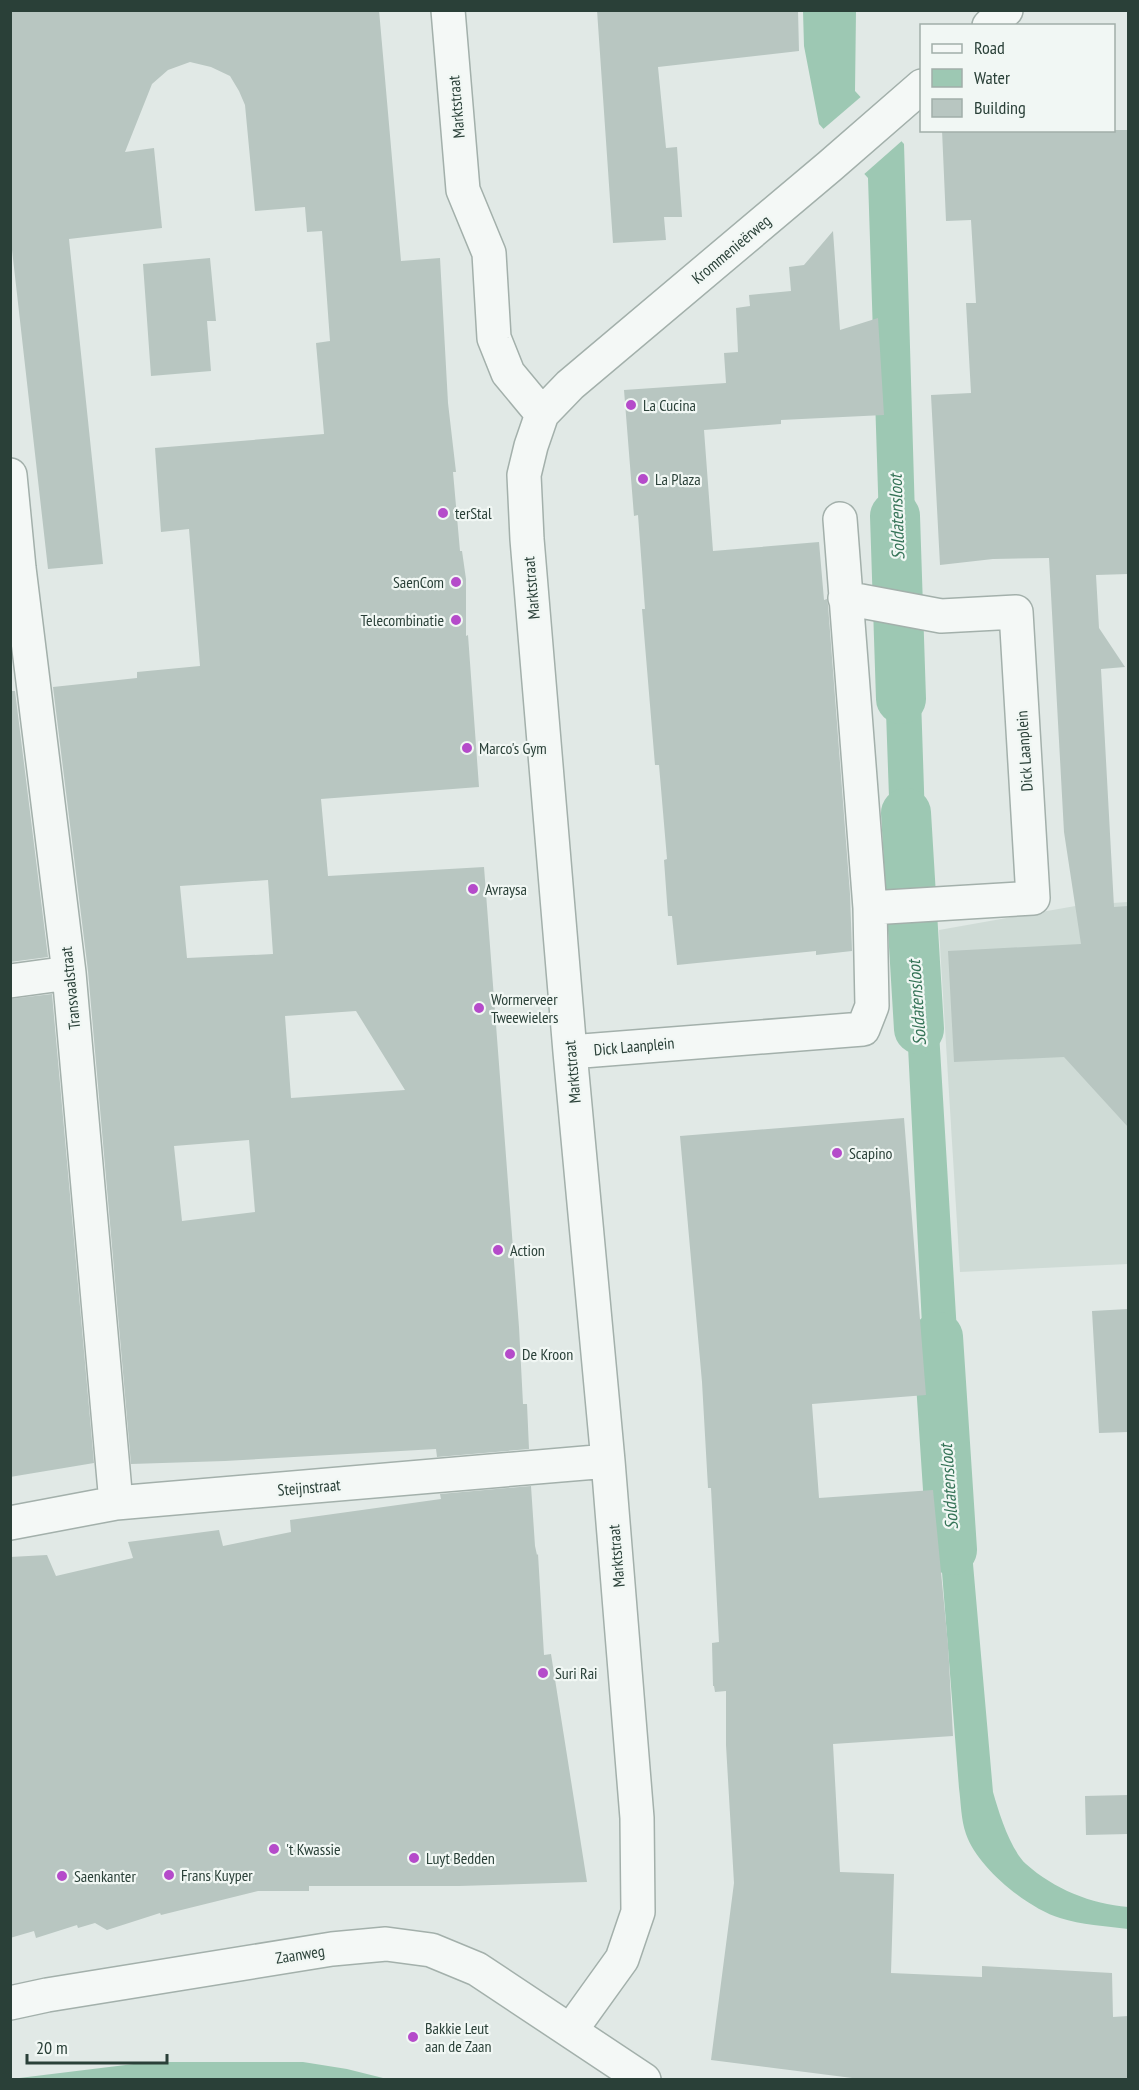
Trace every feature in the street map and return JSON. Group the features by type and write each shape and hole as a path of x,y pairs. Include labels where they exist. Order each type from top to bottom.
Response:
{"street":[{"name":"Marktstraat","path":"448,10 463,190 489,253 494,338 508,373 542,414 524,475 526,518 570,1052 609,1461 637,1818 638,1912 622,1959 571,2030"},
{"path":"991,24 1006,10"},
{"name":"Krommenieërweg","path":"542,414 570,386 913,93"},
{"name":"Transvaalstraat","path":"10,475 19,568 69,973 116,1503"},
{"name":"Dick Laanplein","path":"570,1052 863,1029 872,1006 884,907 845,598 840,519"},
{"name":"Dick Laanplein","path":"845,598 941,616 1016,612 1033,897 884,907"},
{"path":"10,981 69,973"},
{"name":"Steijnstraat","path":"10,1523 116,1503 609,1461"},
{"name":"Zaanweg","path":"10,2003 332,1949 386,1944 431,1950 477,1969 644,2079"}],"shaded area":[{"path":"1128,902 1128,1264 960,1272 939,930 1081,905"}],"water":[{"path":"803,11 856,11 855,91 904,144 917,584 881,585 868,178 819,124 804,46"},
{"path":"883,627 919,637 927,881 892,882"},
{"path":"934,948 961,1400 926,1405 904,967"},
{"path":"935,1483 966,1484 993,1792 1006,1830 1020,1857 1049,1881 1087,1899 1128,1907 1128,1929 1085,1924 1060,1918 1033,1905 1005,1885 992,1872 972,1847 966,1834 959,1788"},
{"path":"150,2062 303,2062 347,2069 387,2079 11,2079"}],"pier":[{"path":"863,95 904,139 862,176 821,131"}],"building":[{"path":"10,10 379,10 401,261 440,258 448,403 456,472 453,472 460,551 462,551 466,579 466,636 468,635 479,787 321,799 328,876 484,867 523,1404 527,1404 529,1449 437,1457 436,1449 131,1464 88,971 53,687 137,678 137,672 200,666 189,529 161,532 155,448 324,434 316,343 330,341 322,231 307,232 305,207 255,211 245,105 230,76 211,67 190,62 168,70 152,84 125,152 154,148 162,228 69,239 103,564 48,569 10,232","holes":["268,880 273,954 187,958 180,886","356,1011 405,1090 291,1098 285,1016","249,1140 255,1212 182,1221 174,1146"]},
{"path":"597,10 798,10 799,51 658,67 666,148 677,147 682,217 664,217 666,240 613,243"},
{"path":"1115,130 1128,130 1128,574 1096,575 1099,628 1125,667 1101,669 1114,907 1128,906 1128,1127 1064,1057 954,1062 948,951 1081,944 1064,832 1049,558 993,559 940,565 931,395 971,393 966,303 976,303 971,220 946,221 942,132 1115,132"},
{"path":"833,231 840,330 878,318 884,415 781,420 781,424 704,430 713,551 819,542 824,600 827,599 828,605 850,894 852,951 816,955 816,951 677,965 672,916 668,916 664,860 667,859 659,765 655,765 642,609 645,609 638,515 634,516 624,390 726,383 724,353 738,352 736,308 750,306 749,295 791,291 789,267 804,265"},
{"path":"210,258 216,321 207,321 211,371 151,376 143,264"},
{"path":"10,691 15,691 48,957 10,962"},
{"path":"52,994 94,1463 10,1477 10,999"},
{"path":"904,1118 926,1395 812,1404 819,1498 933,1490 948,1644 953,1736 833,1744 840,1872 894,1874 891,1973 982,1977 982,1966 1112,1973 1113,2017 1128,2016 1128,2079 860,2079 711,2060 734,1883 726,1745 726,1691 715,1692 713,1686 712,1643 719,1642 711,1488 708,1488 702,1382 680,1136"},
{"path":"1128,1309 1128,1432 1099,1433 1092,1311"},
{"path":"531,1486 544,1655 551,1654 587,1882 459,1886 309,1886 309,1891 258,1891 161,1915 160,1913 107,1930 95,1923 78,1928 77,1925 36,1938 34,1931 10,1938 10,1557 47,1555 56,1576 133,1558 128,1542 219,1530 223,1546 291,1532 290,1520 441,1499 440,1494"},
{"path":"1128,1795 1128,1834 1086,1835 1085,1796"}],"waterway":[{"name":"Soldatensloot","path":"895,516 901,699"},
{"name":"Soldatensloot","path":"906,813 919,1029"},
{"name":"Soldatensloot","path":"938,1337 952,1550"}],"place":[{"name":"La Cucina","path":"631,405"},
{"name":"La Plaza","path":"643,479"},
{"name":"terStal","path":"443,513"},
{"name":"SaenCom","path":"456,582"},
{"name":"Telecombinatie","path":"456,620"},
{"name":"Marco's Gym","path":"467,748"},
{"name":"Avraysa","path":"473,889"},
{"name":"Wormerveer Tweewielers","path":"479,1008"},
{"name":"Scapino","path":"837,1153"},
{"name":"Action","path":"498,1250"},
{"name":"De Kroon","path":"510,1354"},
{"name":"Suri Rai","path":"543,1673"},
{"name":"'t Kwassie","path":"274,1849"},
{"name":"Luyt Bedden","path":"414,1858"},
{"name":"Frans Kuyper","path":"169,1875"},
{"name":"Saenkanter","path":"62,1876"},
{"name":"Bakkie Leut aan de Zaan","path":"413,2037"}]}
